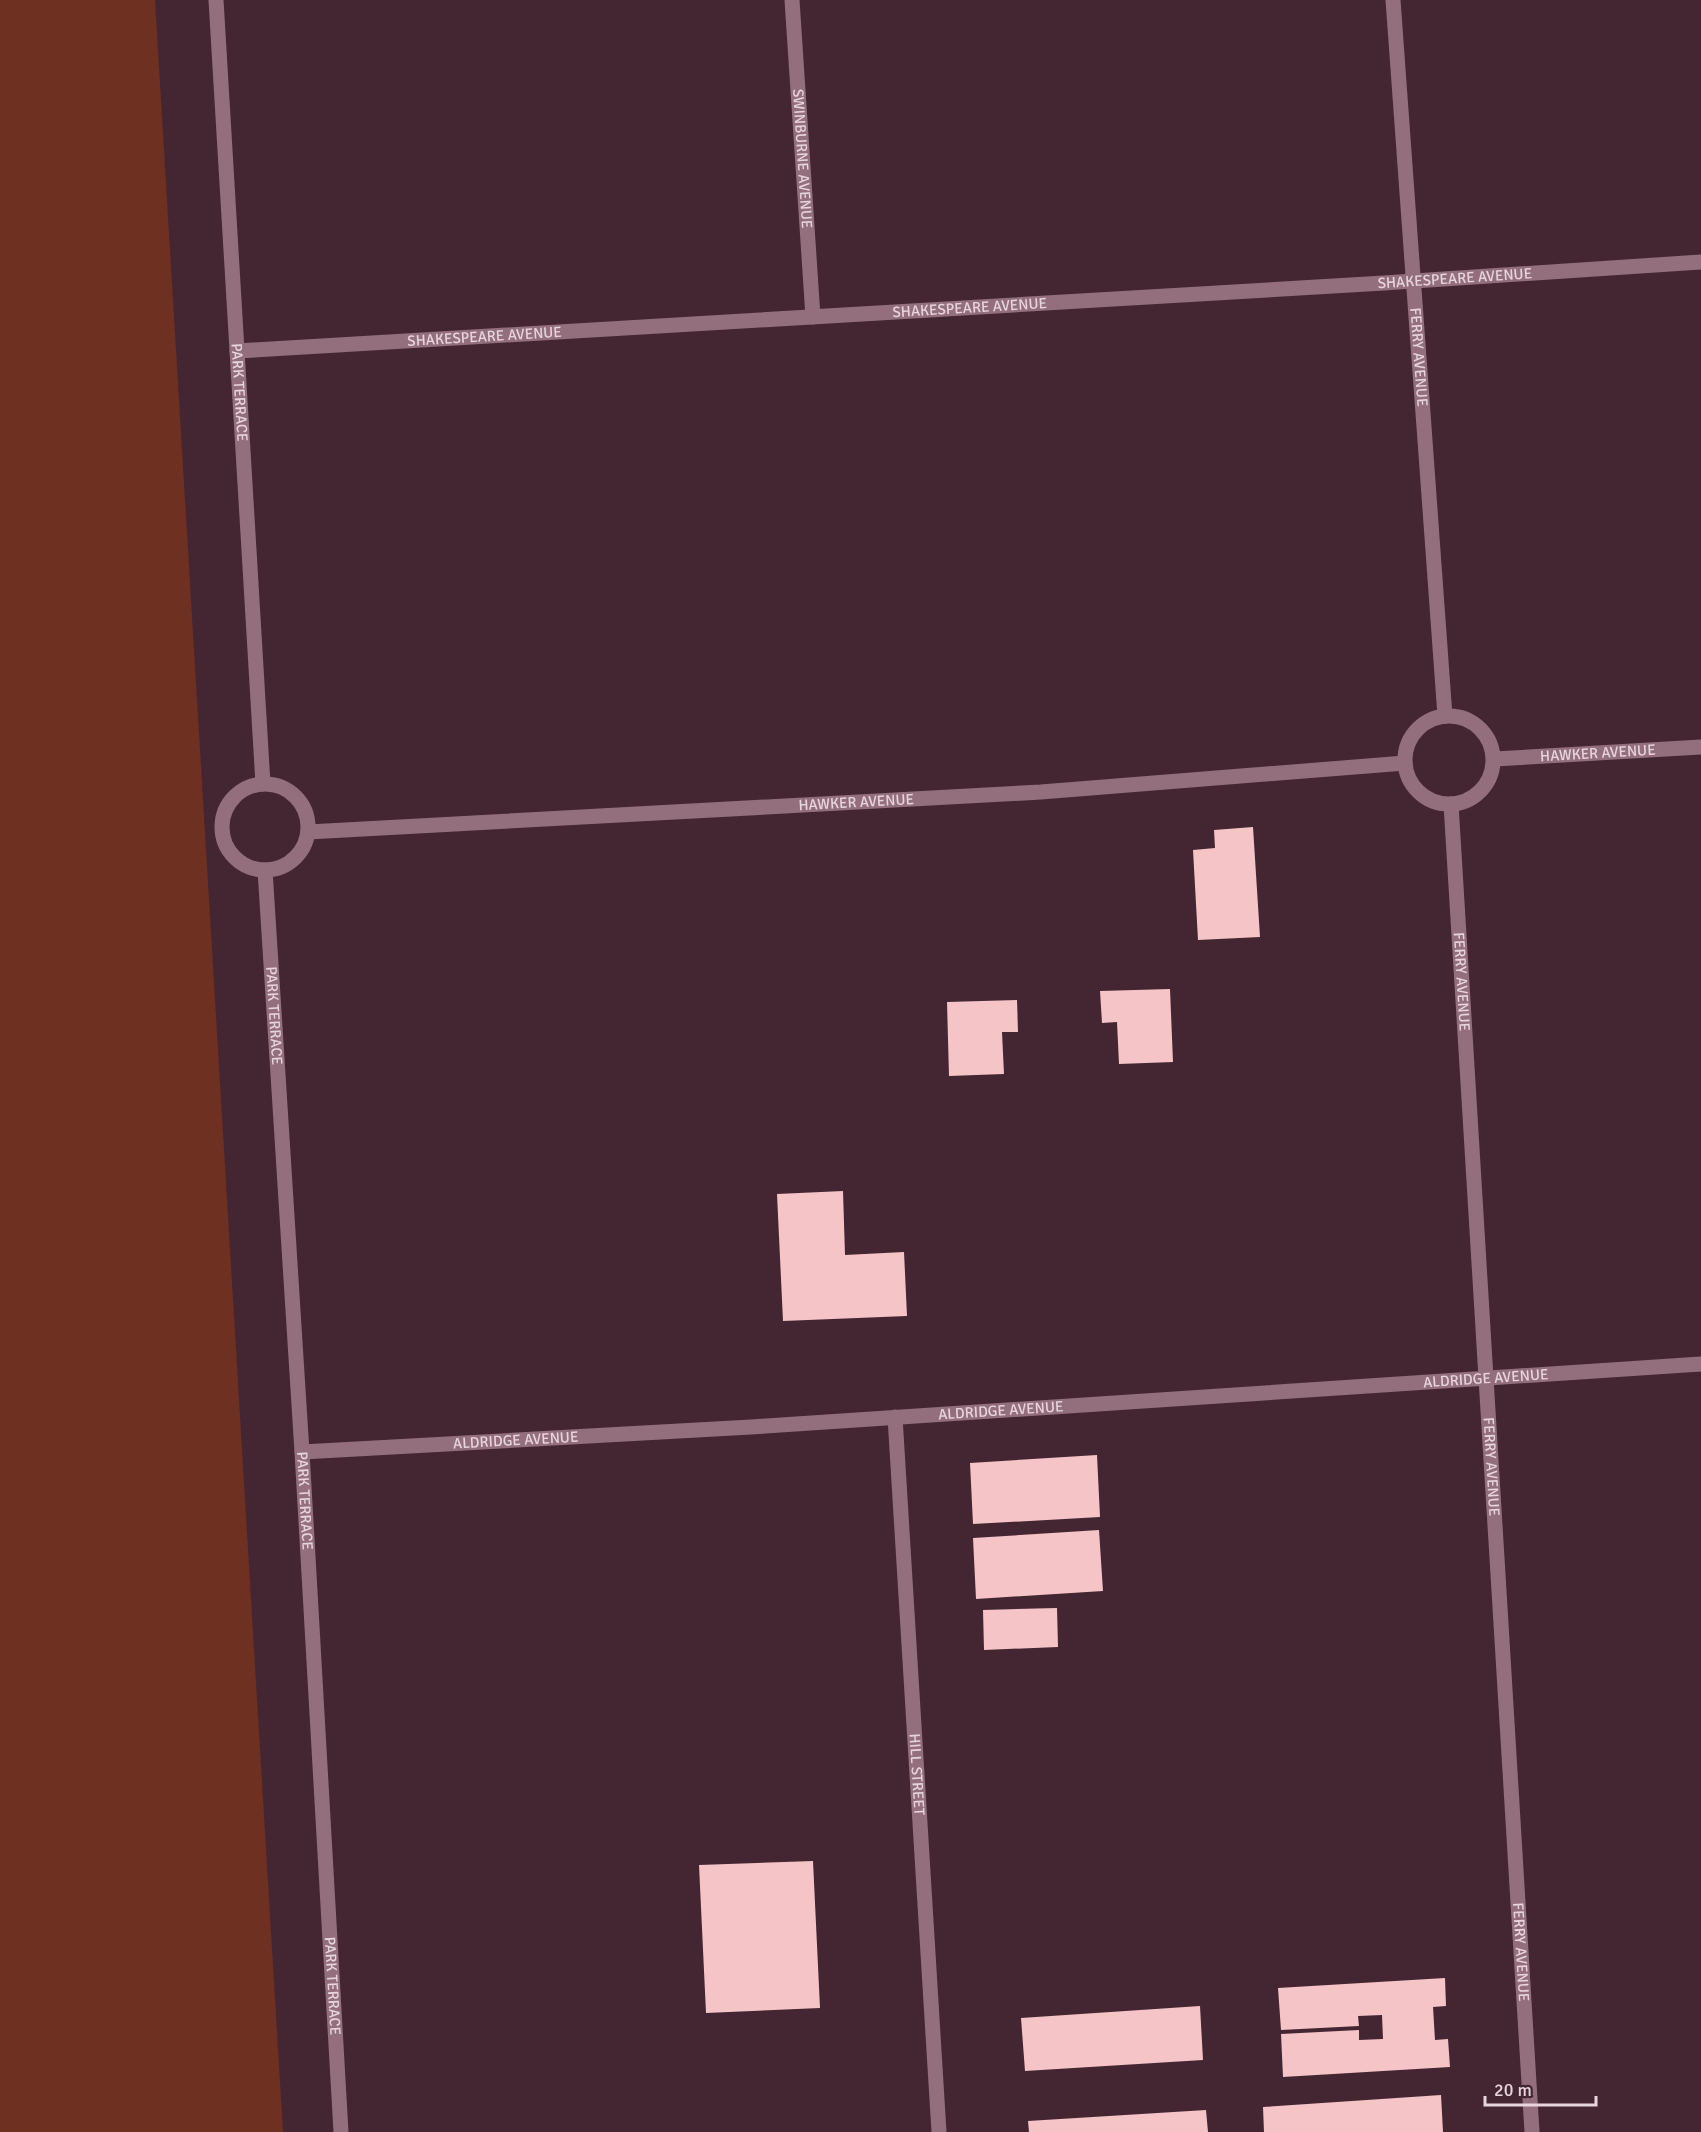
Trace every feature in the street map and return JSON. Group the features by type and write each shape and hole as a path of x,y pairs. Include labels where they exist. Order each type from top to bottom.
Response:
{"street":[{"name":"PARK TERRACE","path":"216,0 263,784"},
{"name":"SWINBURNE AVENUE","path":"792,0 813,317"},
{"name":"FERRY AVENUE","path":"1393,0 1445,716"},
{"name":"SHAKESPEARE AVENUE","path":"237,351 1413,282 1701,262"},
{"path":"1445,716 1463,718 1479,727 1489,742 1494,759 1491,776 1481,790 1468,800 1451,804 1434,801 1420,793 1410,780 1405,763 1407,747 1416,732 1429,721 1445,716"},
{"name":"HAWKER AVENUE","path":"1494,759 1701,747"},
{"name":"HAWKER AVENUE","path":"308,832 1029,793 1405,763"},
{"path":"263,784 278,786 299,800 307,817 308,832 298,855 277,868 265,870 250,867 235,858 226,846 222,828 225,813 237,794 250,787 263,784"},
{"name":"FERRY AVENUE","path":"1451,804 1532,2132"},
{"name":"PARK TERRACE","path":"265,870 302,1452 341,2132"},
{"name":"ALDRIDGE AVENUE","path":"302,1452 1701,1364"},
{"name":"HILL STREET","path":"895,1416 939,2132"}],"shaded area":[{"path":"0,0 155,0 283,2132 0,2132"}],"building":[{"path":"1253,827 1260,937 1198,940 1193,850 1215,848 1214,830"},
{"path":"1170,989 1173,1062 1119,1064 1117,1022 1102,1023 1100,991"},
{"path":"1017,1000 1018,1032 1002,1032 1004,1074 949,1076 947,1002"},
{"path":"843,1191 845,1255 904,1252 907,1316 783,1321 777,1194"},
{"path":"1097,1455 1100,1517 973,1524 970,1463"},
{"path":"1099,1530 1103,1591 976,1599 973,1538"},
{"path":"1057,1608 1058,1647 984,1650 983,1610"},
{"path":"813,1861 820,2008 706,2013 699,1865"},
{"path":"1445,1978 1446,2006 1433,2007 1435,2040 1448,2039 1450,2067 1283,2077 1281,2034 1359,2030 1359,2040 1383,2039 1382,2015 1358,2016 1359,2026 1281,2030 1278,1988"},
{"path":"1200,2006 1203,2060 1025,2071 1021,2018"},
{"path":"1441,2095 1443,2132 1264,2132 1263,2107"},
{"path":"1206,2110 1208,2132 1029,2132 1028,2121"}]}
